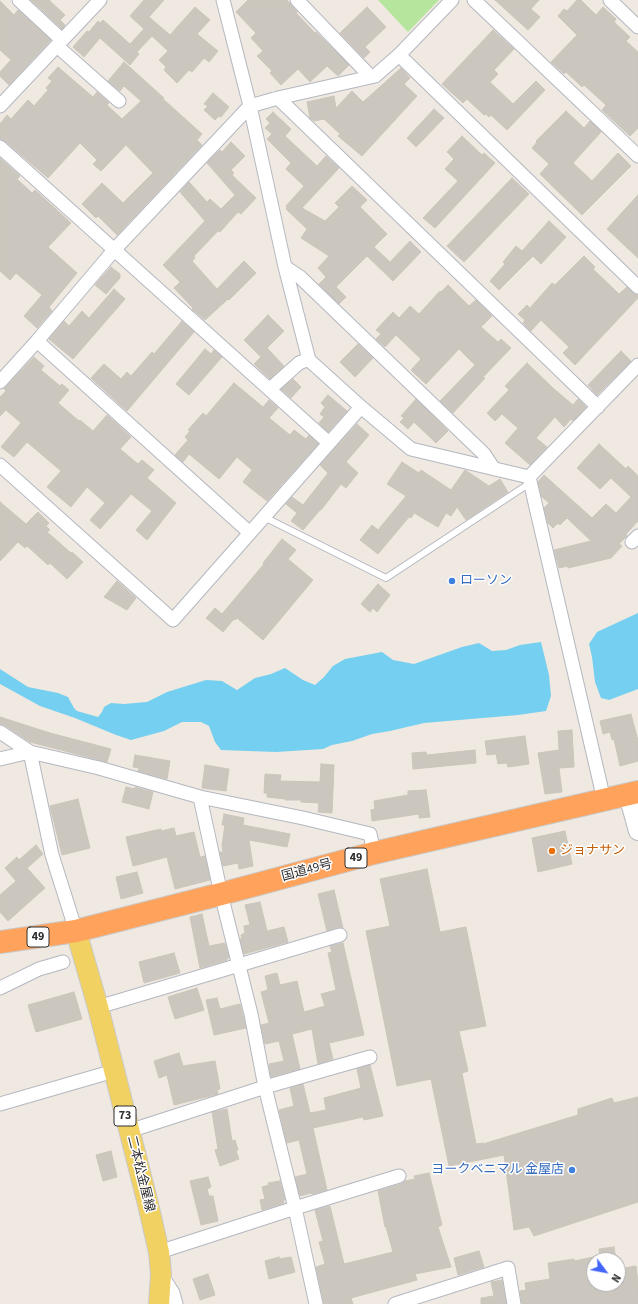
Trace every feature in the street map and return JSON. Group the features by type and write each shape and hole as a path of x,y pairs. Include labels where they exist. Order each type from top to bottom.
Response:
{"highway":[{"name":"国道49号","path":"0,942 76,931 374,853 633,794"}],"main road":[{"name":"二本松金屋線","path":"76,931 98,1007 159,1252 161,1274 159,1304"}],"street":[{"path":"19,0 119,101"},
{"path":"2,99 60,43 100,0"},
{"path":"223,0 250,106 285,267 309,359 361,407 411,449 494,469 530,480"},
{"path":"297,0 371,77"},
{"path":"0,382 115,249 250,106 278,98 375,76 399,55 452,0"},
{"path":"474,0 638,156"},
{"path":"610,0 638,27"},
{"path":"399,55 638,287"},
{"path":"278,98 598,407"},
{"path":"0,147 330,443"},
{"path":"285,267 300,277 479,448 494,469"},
{"path":"37,341 250,533"},
{"path":"270,389 299,363 309,359"},
{"path":"530,480 638,365"},
{"path":"0,465 173,620 361,407"},
{"path":"530,480 604,800"},
{"path":"0,732 30,752 52,856 76,931"},
{"path":"0,742 30,752 99,768 200,797 303,818 370,834 374,853"},
{"path":"0,759 30,752"},
{"path":"633,794 638,831"},
{"path":"200,797 221,894 251,1014 265,1087 295,1208 316,1304"},
{"path":"98,1007 340,935"},
{"path":"0,988 39,969 63,962"},
{"path":"129,1131 265,1087 370,1057"},
{"path":"0,1104 114,1071"},
{"path":"159,1252 399,1176"},
{"path":"396,1304 508,1268 514,1304"},
{"path":"161,1274 173,1293 176,1304"}],"lane":[{"path":"264,518 386,578 530,480"}],"green space":[{"path":"378,0 439,0 408,32"}],"water":[{"path":"638,613 638,689 609,700 601,698 595,682 589,644 597,632"},
{"path":"541,642 549,675 551,696 546,711 518,715 424,723 372,734 323,749 276,752 221,750 215,742 209,726 201,722 182,722 164,731 131,740 40,706 0,684 0,669 28,687 58,693 68,697 77,711 98,717 104,707 111,703 124,704 147,702 167,692 206,680 222,681 237,690 255,678 271,674 285,668 303,680 315,685 333,666 345,659 382,652 393,660 414,664 462,647 479,643 492,651 506,650 520,645"}],"building":[{"path":"31,0 49,0 65,15 60,20 65,25 64,27 62,29"},
{"path":"144,0 164,0 149,17 170,35 195,7 210,20 197,34 218,51 209,62 204,58 192,72 189,70 177,83 164,70 166,67 159,60 168,51 152,36 137,52 139,54 130,65 100,38 84,57 73,47 98,21 100,23 103,20 130,44 144,29 130,16"},
{"path":"248,0 287,0 297,12 296,13 315,33 316,32 349,65 338,76 327,66 310,82 298,69 281,85 270,73 272,71 257,56 263,51 251,38 256,33 236,12"},
{"path":"495,0 539,0 531,9 540,17 528,30"},
{"path":"577,0 581,0 596,15 603,7 616,19 614,22 630,37 626,41 638,52 638,128 630,136 602,110 606,105 584,85 582,87 566,72 564,74 551,62 577,35 558,16 564,9 567,11"},
{"path":"0,1 14,15 18,10 51,40 9,85 0,76 0,72 11,60 0,50"},
{"path":"367,7 386,27 365,47 370,52 364,58 340,33"},
{"path":"493,30 514,49 494,70 498,74 490,82 513,104 536,81 545,90 507,130 491,115 489,117 486,114 484,115 467,99 463,103 442,84"},
{"path":"124,62 202,134 197,140 202,145 117,235 98,216 96,218 82,204 102,183 123,203 153,173 126,145 101,171 93,164 97,160 80,143 48,178 5,141 0,139 0,124 7,115 11,119 28,100 34,106 48,90 46,88 52,81 48,78 58,67 93,97 97,92 109,103 107,105 122,119 141,101 124,86 120,91 108,81"},
{"path":"401,68 410,78 404,84 417,96 362,156 338,136 340,134 324,119 314,121 310,118 307,102 334,96 336,108 352,91 363,102"},
{"path":"213,93 229,107 221,117 219,116 215,120 204,110 208,106 204,104"},
{"path":"434,109 444,118 416,147 407,138"},
{"path":"566,111 584,128 590,121 601,132 573,163 592,181 618,153 631,166 582,215 540,174 549,164 532,148 537,142 536,141"},
{"path":"273,112 291,129 285,136 317,166 326,156 339,168 302,208 325,221 339,207 335,203 352,186 367,200 360,207 387,234 374,247 390,262 410,241 421,252 393,281 367,256 336,287 346,297 339,304 319,284 326,277 318,268 329,256 301,238 307,229 286,209 286,206 304,186 286,169 291,163 267,139 272,134 265,128 270,123 266,119"},
{"path":"462,136 482,155 484,153 495,163 435,228 423,218 458,181 445,169 454,159 447,152"},
{"path":"231,142 245,156 231,170 234,173 232,175 256,198 241,214 238,212 220,232 218,231 194,256 195,258 192,261 217,289 244,261 256,273 229,300 228,299 205,320 192,309 193,308 174,288 180,282 163,265 205,221 180,192 189,182 207,202 210,199 221,209 235,195 207,163 220,150 222,152"},
{"path":"0,158 20,176 17,179 32,193 35,190 71,223 48,247 77,273 49,307 52,311 37,328 24,316 42,295 16,273 10,280 0,271"},
{"path":"512,178 529,194 464,262 447,246"},
{"path":"638,195 638,258 607,229"},
{"path":"549,221 566,237 541,264 533,256 499,290 490,281 505,264 503,262 516,246 522,251"},
{"path":"584,256 595,267 593,269 619,294 627,287 633,293 638,295 638,298 575,365 563,353 569,347 541,320 531,331 523,323 525,320 518,314 527,305 530,308 552,283 555,285"},
{"path":"111,267 120,274 120,278 106,294 95,285"},
{"path":"448,285 469,306 476,300 492,316 481,327 498,342 501,339 511,348 483,377 485,378 453,413 440,401 475,365 459,349 426,384 411,370 421,359 396,335 385,347 376,339 381,334 376,330 393,312 399,318 410,306 419,314 440,291 441,292"},
{"path":"114,289 125,299 73,359 49,339 64,321 69,326 82,311 89,318"},
{"path":"268,315 284,331 267,348 284,366 270,379 254,364 261,357 244,340"},
{"path":"182,321 194,332 127,411 91,378 104,364 121,379 127,372 131,376 152,352 154,354"},
{"path":"358,344 373,358 355,377 340,362"},
{"path":"205,349 211,354 214,350 222,357 189,395 176,384"},
{"path":"621,351 631,361 597,395 588,385"},
{"path":"34,357 44,366 41,370 60,386 62,384 69,390 58,403 93,431 107,415 131,437 120,449 138,464 142,460 154,470 147,478 176,503 147,540 136,530 152,511 131,494 100,529 90,520 105,503 87,487 71,507 47,487 61,471 27,442 14,457 1,447 21,423 6,410 0,416 0,397 6,391 4,389"},
{"path":"527,363 573,405 578,399 586,407 573,421 571,419 564,427 555,417 536,438 547,447 530,465 505,443 518,428 502,414 495,421 487,413 509,390 505,386"},
{"path":"293,379 301,387 291,398 281,389"},
{"path":"234,383 263,407 269,400 278,408 269,418 290,435 294,430 306,439 309,435 318,444 267,501 243,482 252,470 237,457 219,479 189,454 183,462 175,455 188,440 185,437 190,431 188,430 203,413 206,416"},
{"path":"328,395 347,411 328,432 319,423 324,417 320,414 325,407 321,403"},
{"path":"416,399 448,431 436,443 414,422 408,429 400,422 404,418 401,416"},
{"path":"357,424 369,435 346,462 358,473 346,488 341,484 303,530 291,521 297,513 286,504 292,497 303,505 328,473 320,465"},
{"path":"599,444 626,469 628,466 638,476 638,521 626,534 627,536 619,544 622,546 611,558 568,568 568,566 559,568 554,550 591,541 567,518 560,525 558,523 553,528 548,523 544,508 549,503 542,497 538,482 544,475 592,518 606,504 616,513 631,497 611,478 600,489 577,468"},
{"path":"402,462 419,473 421,470 451,490 465,470 489,486 500,479 508,492 466,520 457,507 451,516 446,513 438,527 414,513 378,554 360,540 372,525 378,530 406,496 387,484"},
{"path":"0,502 26,524 38,512 49,523 46,526 50,530 47,532 83,562 67,579 50,563 48,565 27,546 25,548 18,542 0,561"},
{"path":"282,539 296,550 288,559 313,580 263,640 237,618 235,620 234,619 223,632 206,618 215,608 222,614 264,564 263,563"},
{"path":"117,581 136,598 127,610 104,597"},
{"path":"378,584 390,595 377,612 373,608 370,612 361,604"},
{"path":"631,714 638,741 638,761 620,766 614,739 612,740 610,732 603,734 600,721"},
{"path":"0,717 50,733 111,749 107,762 30,742 4,725 0,724"},
{"path":"572,730 574,767 559,768 562,792 545,794 538,753 559,750 558,731"},
{"path":"525,736 529,764 508,767 507,763 498,764 496,754 487,755 485,741"},
{"path":"475,750 476,763 413,769 412,753 426,752 427,755"},
{"path":"135,755 170,761 167,779 138,771 139,768 133,767"},
{"path":"321,764 334,765 332,813 318,812 319,803 267,797 267,793 264,793 265,774 281,775 280,781 320,782"},
{"path":"205,765 229,769 226,791 202,788"},
{"path":"126,787 135,789 135,787 153,792 149,809 122,802"},
{"path":"426,790 430,817 419,818 419,814 372,821 371,810 375,809 374,801 408,795 408,791"},
{"path":"78,799 90,848 62,855 50,806"},
{"path":"224,814 244,818 243,825 290,834 287,847 249,840 253,866 239,869 238,863 223,866 220,852 223,852 222,845 225,825 222,825"},
{"path":"174,828 176,836 194,832 200,857 205,856 210,880 175,889 167,857 133,866 126,837 161,829 161,831"},
{"name":"ジョナサン","path":"565,831 572,864 538,872 532,838"},
{"path":"36,845 43,854 27,868 45,888 8,921 0,912 0,895 16,881 5,868 17,857 19,860"},
{"path":"427,869 440,932 466,927 486,1026 459,1031 468,1071 462,1073 476,1144 483,1144 578,1115 578,1109 612,1098 614,1103 638,1097 638,1202 534,1236 529,1227 514,1230 504,1155 449,1166 431,1079 397,1086 366,931 390,926 380,879"},
{"path":"137,872 143,893 121,899 116,877"},
{"path":"334,890 343,928 338,927 327,931 318,894"},
{"path":"260,902 267,931 284,927 288,942 244,954 240,939 242,939 241,935 245,933 244,926 250,925 245,905"},
{"path":"202,914 209,946 225,943 229,958 227,958 227,960 200,968 190,917"},
{"path":"343,943 364,1035 329,1043 333,1059 318,1064 312,1029 292,1034 300,1069 271,1077 269,1064 284,1061 279,1041 265,1044 261,1025 269,1023 261,992 268,990 265,976 277,973 280,985 297,981 304,1012 325,1006 321,994 336,990 328,953 332,952 330,946"},
{"path":"174,953 180,973 144,983 139,962"},
{"path":"197,988 204,1010 175,1019 168,997"},
{"path":"74,992 82,1019 36,1032 28,1005"},
{"path":"217,998 220,1009 240,1004 246,1028 214,1035 206,1000"},
{"path":"179,1053 183,1066 215,1061 220,1089 217,1090 218,1094 174,1105 167,1075 159,1078 154,1061"},
{"path":"370,1065 383,1116 364,1120 363,1117 313,1128 327,1190 300,1196 295,1177 307,1174 299,1140 287,1143 279,1110 294,1106 290,1088 303,1084 310,1113 326,1110 324,1098 361,1088 357,1069"},
{"path":"227,1109 232,1141 235,1140 238,1150 236,1151 239,1159 220,1166 215,1150 218,1149 212,1112"},
{"path":"111,1151 117,1177 103,1181 96,1155"},
{"path":"429,1173 442,1225 438,1227 451,1267 415,1274 417,1280 351,1298 353,1304 324,1304 316,1267 325,1264 319,1242 323,1241 315,1210 330,1206 344,1264 393,1252 385,1227 378,1191 415,1179 414,1176"},
{"path":"208,1177 211,1187 207,1189 209,1196 213,1196 218,1221 201,1225 190,1181"},
{"path":"280,1181 285,1200 283,1200 284,1203 262,1210 260,1200 265,1199 262,1187 269,1185 268,1183"},
{"path":"614,1247 615,1252 600,1252 599,1249"},
{"path":"479,1251 484,1267 458,1275 454,1258"},
{"path":"279,1257 279,1259 291,1257 295,1272 269,1279 265,1261"},
{"path":"574,1259 574,1261 586,1259 586,1292 626,1292 626,1268 636,1266 638,1304 522,1304 520,1291 526,1290 525,1283 550,1279 548,1263"},
{"path":"208,1274 215,1295 200,1300 193,1279"},
{"path":"502,1280 506,1304 481,1304 481,1298 494,1296 491,1282"}],"place":[{"name":"ローソン","path":"452,581"},
{"name":"ジョナサン","path":"552,851"},
{"name":"ヨークベニマル 金屋店","path":"572,1170"}]}
